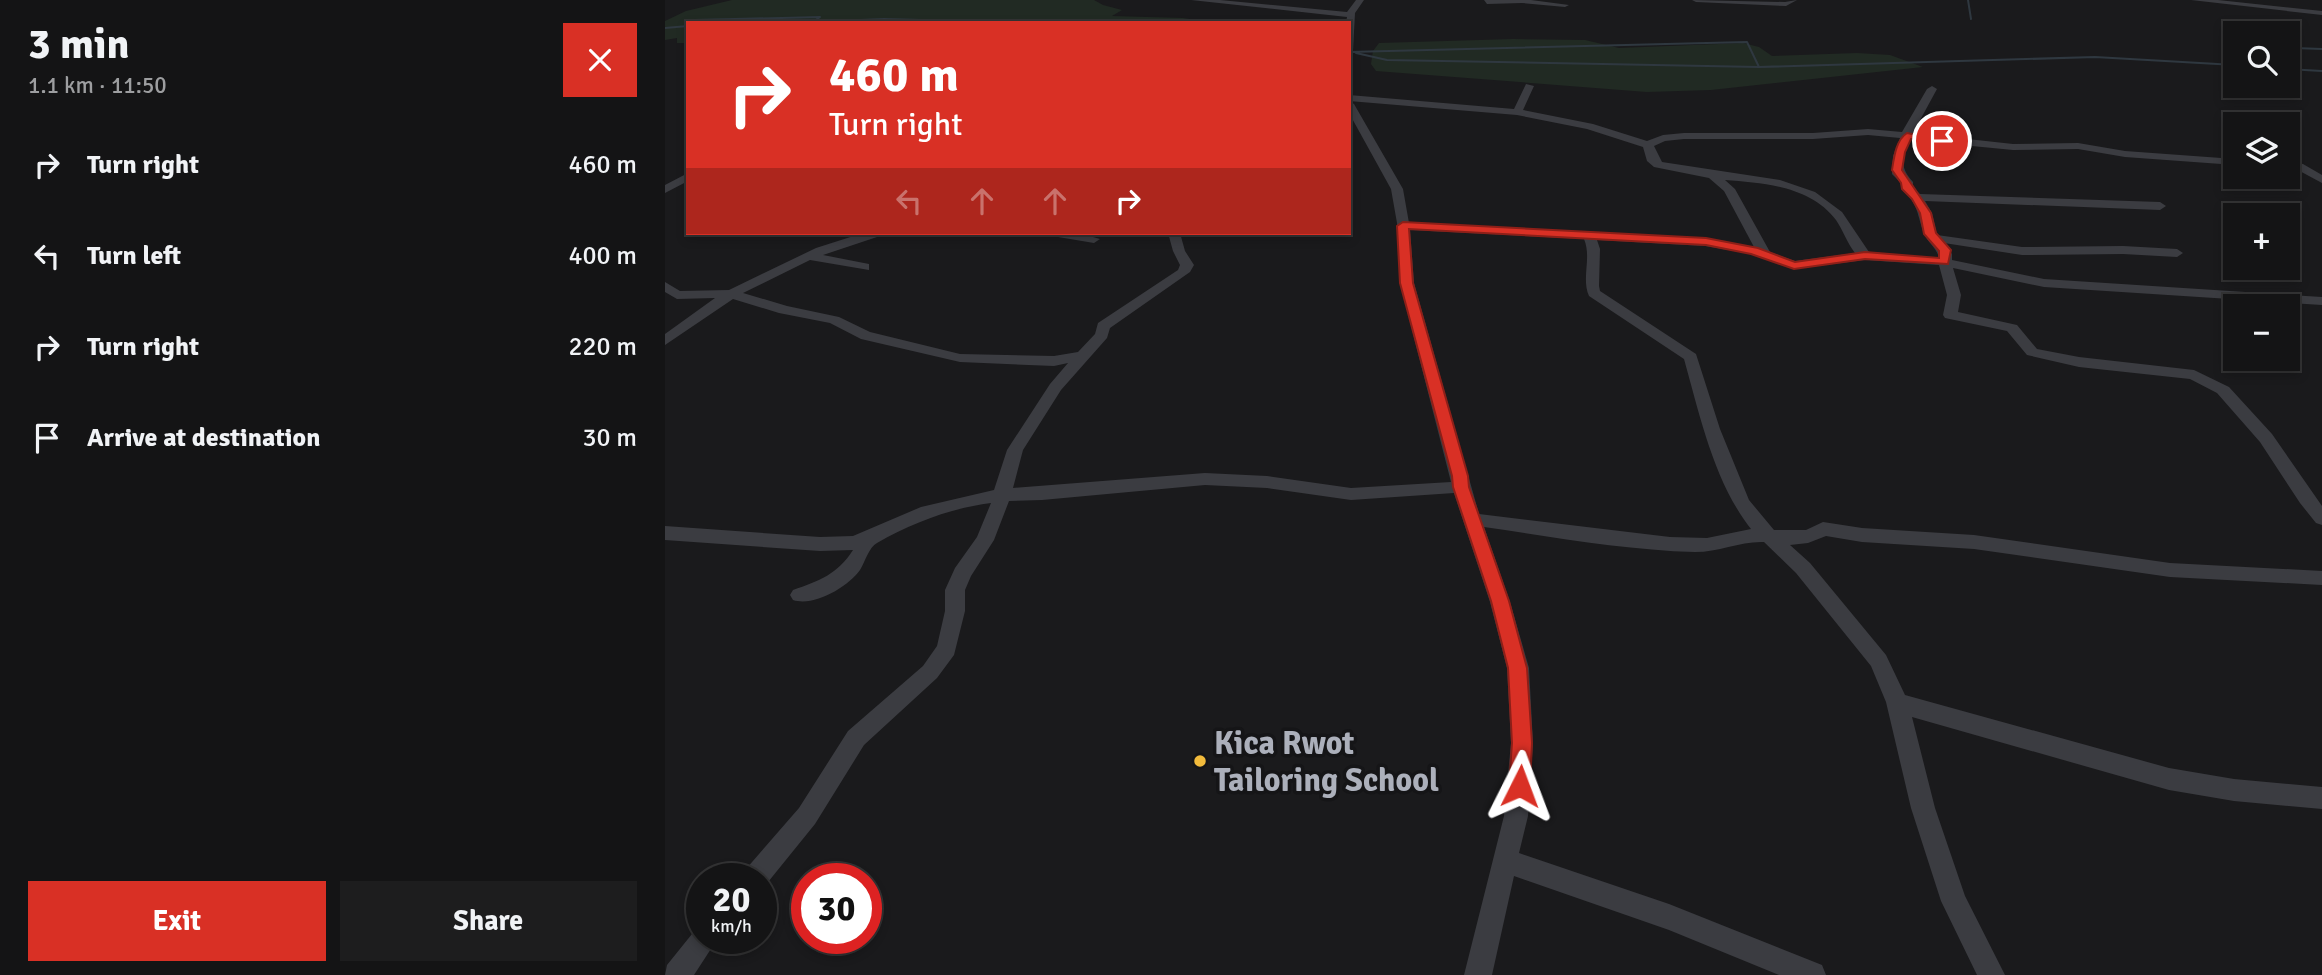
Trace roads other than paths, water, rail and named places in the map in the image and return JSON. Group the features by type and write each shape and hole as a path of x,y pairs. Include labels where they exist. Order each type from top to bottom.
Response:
{"street":[{"path":"1195,0 1351,15"},
{"path":"1351,21 1351,15 1360,0"},
{"path":"1696,0 1786,4 1793,0"},
{"path":"2195,0 2257,3 2322,13"},
{"path":"1487,2 1527,1 1565,5"},
{"path":"1517,112 1529,86"},
{"path":"1932,89 1913,119 1900,152 1897,170 1907,182 1907,189 1926,213 1933,238 1945,250 1944,262 1955,285 1956,300 1950,315 2012,328 2032,352 2079,362 2194,375 2223,390 2266,438 2306,499 2322,518"},
{"path":"1351,98 1517,112 1589,127 1648,145 1663,138 1694,135 1813,136 1868,132 2013,147 2078,145 2125,154 2223,161"},
{"path":"1351,107 1398,189 1406,283 1461,487 1500,601 1518,668 1522,743 1520,776 1507,861 1478,975"},
{"path":"1648,145 1653,161 1658,165 1802,188 1829,205 1865,256"},
{"path":"2300,167 2322,180"},
{"path":"1713,175 1728,189 1765,255"},
{"path":"665,190 686,177"},
{"path":"1916,197 2160,206"},
{"path":"1403,226 1706,242 1765,255 1794,265 1865,256 1944,262 2043,284 2322,301"},
{"path":"665,341 697,316 733,295 811,256 870,235"},
{"path":"1070,235 1094,239"},
{"path":"768,863 807,816 856,738 940,660 950,641 957,584 985,540 1016,450 1027,429 1055,387 1102,335 1103,326 1183,272 1187,265 1175,235"},
{"path":"1589,237 1593,245 1590,281 1594,293 1684,351 1695,363 1712,429 1741,502 1756,523 1803,568 1879,662 1897,702 1923,808 1947,880 1963,920 1991,975"},
{"path":"1933,238 2022,251 2123,250 2177,253"},
{"path":"811,256 864,267"},
{"path":"665,286 677,295 733,295 784,310 834,320 866,336 960,358 1044,361 1082,356"},
{"path":"665,533 701,533 838,544 867,540 928,512 1002,495 1055,493 1141,483 1205,480 1267,482 1351,494 1461,487"},
{"path":"1471,519 1600,537 1696,545 1720,544 1756,536 1803,538 1817,535 1823,529 1862,535 1974,542 2170,570 2322,578"},
{"path":"800,594 831,586 839,581 855,565 867,540"},
{"path":"1897,702 1921,712 1939,713 1988,726 2147,774 2289,796 2322,798"},
{"path":"1507,861 1669,917 1812,975"},
{"path":"677,975 693,954"}],"waterway":[{"path":"1968,0 1971,19"},
{"path":"693,21 820,17 814,21"},
{"path":"837,21 962,21"},
{"path":"665,28 686,26"},
{"path":"1351,52 1747,42 1759,67"},
{"path":"2300,48 2322,49"},
{"path":"1356,53 1387,60 1759,67"},
{"path":"1759,67 2095,57 2223,64"},
{"path":"2300,70 2322,71"}],"place":[{"name":"Kica Rwot Tailoring School","path":"1200,761"}]}
